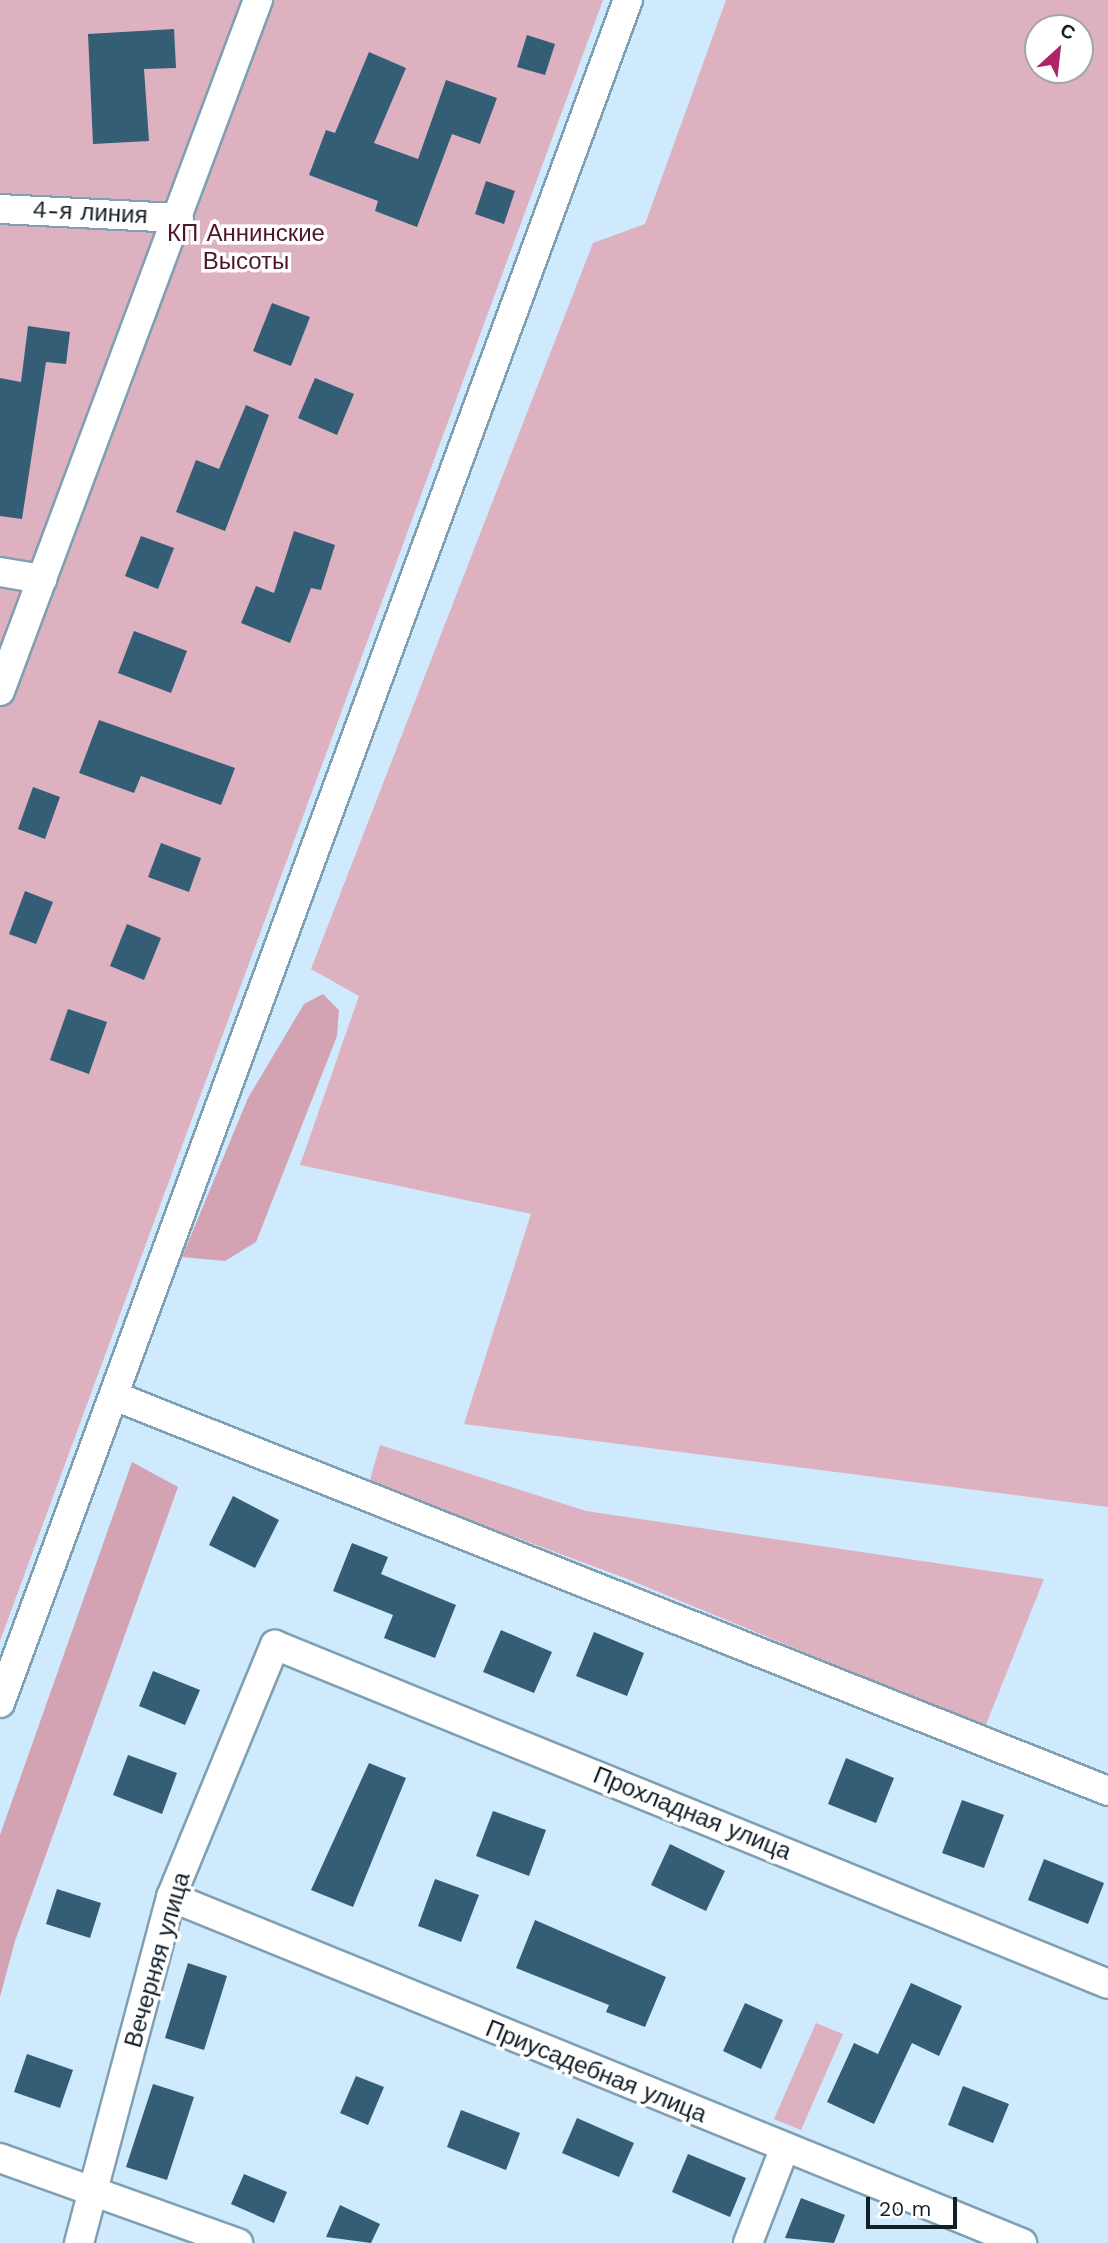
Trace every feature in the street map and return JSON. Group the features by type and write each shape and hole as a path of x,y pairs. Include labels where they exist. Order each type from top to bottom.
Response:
{"street":[{"path":"0,691 179,218 258,0"},
{"path":"0,1703 117,1397 628,0"},
{"name":"4-я линия","path":"0,209 179,218"},
{"path":"0,572 42,579"},
{"path":"117,1397 1108,1791"},
{"name":"Вечерняя улица","path":"79,2243 97,2190 172,1898 275,1646"},
{"name":"Прохладная улица","path":"275,1646 1108,1984"},
{"name":"Приусадебная улица","path":"172,1898 784,2149 1022,2243"},
{"path":"748,2243 784,2149"},
{"path":"0,2158 97,2190 238,2243"}],"green space":[{"name":"КП Аннинские Высоты","path":"0,0 603,0 0,1641"},
{"path":"726,0 1108,0 1108,1507 464,1424 531,1214 300,1165 359,996 311,969 593,243 645,224"},
{"path":"380,1445 586,1511 1044,1579 985,1727 625,1578 369,1483"},
{"path":"816,2023 843,2034 801,2130 774,2119"}],"shaded area":[{"path":"323,994 339,1010 337,1036 256,1242 225,1261 182,1257 248,1098 304,1004"},
{"path":"132,1462 178,1487 15,1941 0,1997 0,1835"}],"building":[{"path":"174,29 176,68 144,69 149,141 93,144 88,34"},
{"path":"527,35 555,44 545,75 517,67"},
{"path":"369,52 406,68 374,143 418,159 446,80 497,98 480,144 452,134 417,227 375,211 378,201 309,175 326,130 335,133"},
{"path":"486,181 515,191 504,224 475,214"},
{"path":"272,303 310,317 291,366 253,351"},
{"path":"28,326 70,332 66,364 46,362 22,519 0,516 0,378 21,382"},
{"path":"315,378 354,394 337,435 298,418"},
{"path":"246,405 269,415 225,531 176,512 196,460 219,469"},
{"path":"294,531 335,545 321,590 311,588 290,643 241,623 256,586 274,593"},
{"path":"141,536 174,548 158,589 125,576"},
{"path":"134,631 187,651 171,693 118,673"},
{"path":"99,720 235,768 221,805 141,776 134,793 79,773"},
{"path":"33,787 60,797 45,839 18,829"},
{"path":"161,843 201,858 189,892 148,877"},
{"path":"25,891 53,902 36,944 9,934"},
{"path":"127,924 161,938 144,980 110,966"},
{"path":"68,1009 107,1022 89,1074 50,1060"},
{"path":"233,1496 279,1520 255,1568 209,1545"},
{"path":"352,1543 388,1557 381,1574 456,1605 435,1658 384,1638 393,1615 333,1591"},
{"path":"501,1630 552,1652 534,1693 483,1672"},
{"path":"594,1632 644,1653 627,1696 576,1676"},
{"path":"153,1671 200,1690 185,1725 139,1706"},
{"path":"128,1755 177,1773 162,1814 113,1795"},
{"path":"846,1758 894,1778 876,1823 828,1804"},
{"path":"369,1763 406,1778 353,1907 311,1890"},
{"path":"962,1800 1004,1815 984,1868 942,1853"},
{"path":"493,1811 546,1830 529,1876 476,1856"},
{"path":"670,1844 725,1871 706,1911 651,1885"},
{"path":"1044,1859 1104,1883 1088,1924 1028,1900"},
{"path":"435,1879 479,1895 461,1942 418,1926"},
{"path":"57,1889 101,1903 90,1938 46,1924"},
{"path":"535,1920 666,1977 645,2027 606,2012 609,2005 516,1968"},
{"path":"188,1963 227,1976 204,2050 165,2038"},
{"path":"911,1983 962,2006 939,2056 912,2043 874,2124 827,2102 854,2043 878,2054"},
{"path":"745,2003 783,2020 761,2069 723,2051"},
{"path":"27,2054 73,2070 60,2108 14,2092"},
{"path":"356,2076 384,2087 368,2125 340,2113"},
{"path":"153,2084 194,2097 167,2180 126,2167"},
{"path":"963,2086 1009,2104 993,2143 948,2125"},
{"path":"461,2110 520,2133 506,2170 447,2147"},
{"path":"577,2118 634,2143 619,2177 562,2153"},
{"path":"688,2154 746,2178 730,2217 672,2192"},
{"path":"244,2174 287,2192 274,2223 231,2204"},
{"path":"801,2198 845,2215 834,2243 785,2238"},
{"path":"340,2205 380,2224 371,2243 326,2237"}]}
